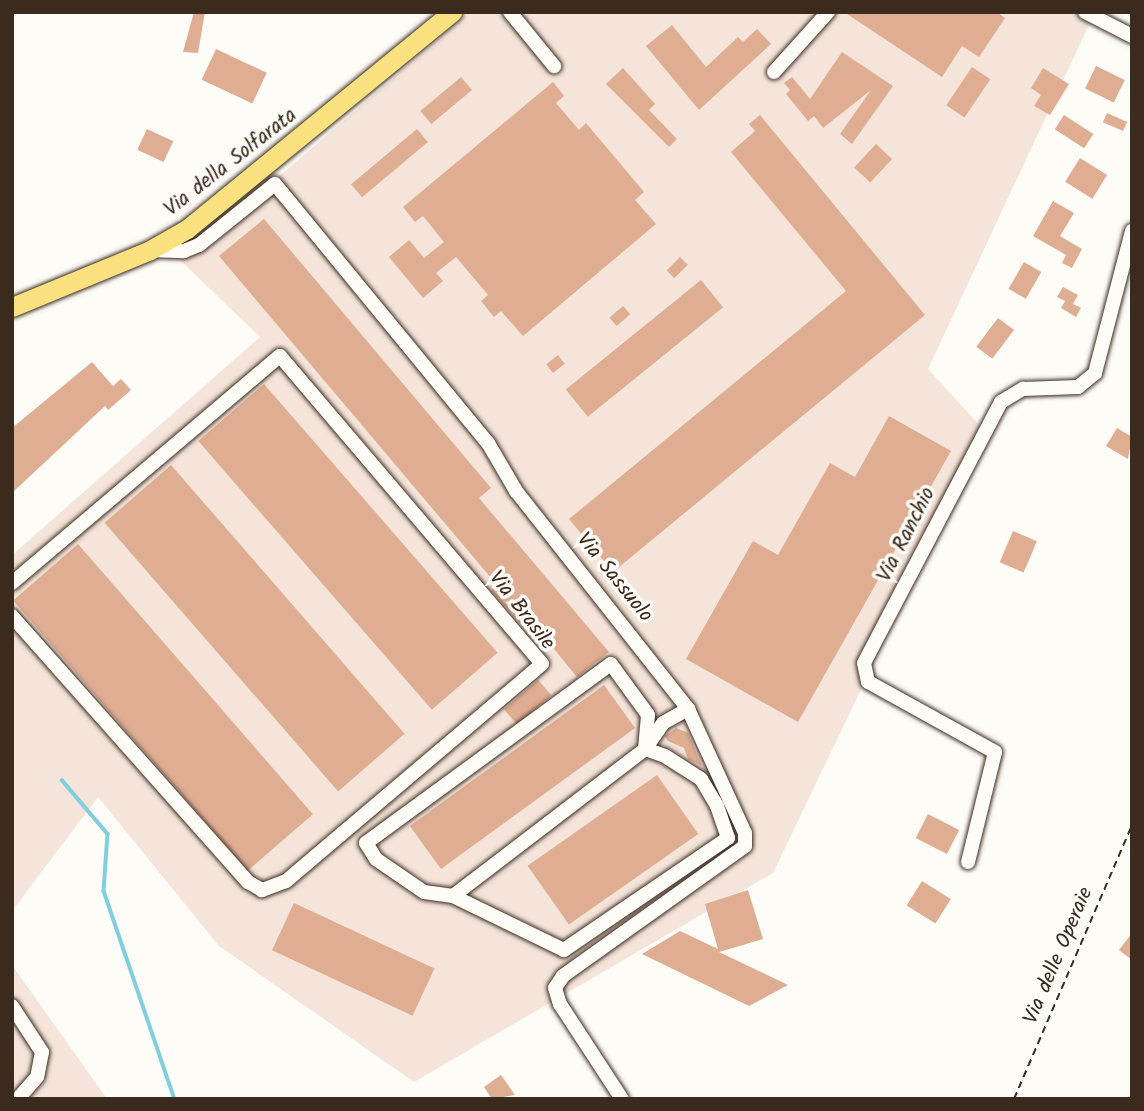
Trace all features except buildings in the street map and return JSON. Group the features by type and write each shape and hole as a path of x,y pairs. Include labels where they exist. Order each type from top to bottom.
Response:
{"main road":[{"name":"Via della Solfarata","path":"12,307 150,250 198,221 452,12"}],"street":[{"path":"510,12 554,66"},
{"path":"774,72 828,12"},
{"path":"1085,12 1132,36"},
{"name":"Via Sassuolo","path":"150,250 184,251 200,245 275,184 488,443 516,491 688,709 745,833 745,846 563,976 555,988 560,1004 622,1099"},
{"name":"Via Ranchio","path":"968,862 995,752 867,682 864,663 1001,402 1023,389 1078,387 1095,373 1132,231"},
{"name":"Via Brasile","path":"12,583 280,356 542,664 286,881 262,890 248,882 12,616"},
{"path":"611,664 648,715 645,749 665,756 701,779 717,806 728,838 564,950 453,896 424,892 376,859 366,843 611,664"},
{"path":"453,896 645,749 663,723 688,709"},
{"path":"12,1006 35,1036 43,1061 37,1077 18,1099"}],"path":[{"name":"Via delle Operaie","path":"1014,1099 1132,825"}],"shaded area":[{"path":"470,12 1095,12 928,369 985,431 773,873 414,1082 219,946 98,797 12,911 12,555 260,337 181,261"},
{"path":"12,965 107,1099 12,1099"}],"waterway":[{"path":"62,780 108,834 104,891 175,1099"}]}
